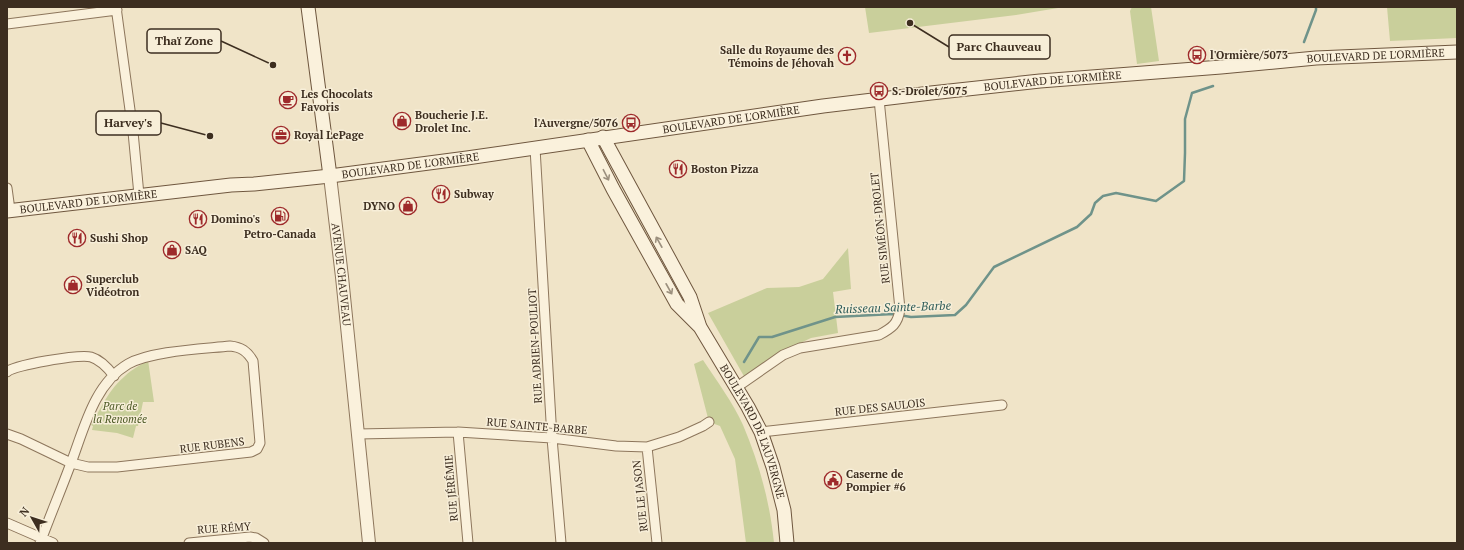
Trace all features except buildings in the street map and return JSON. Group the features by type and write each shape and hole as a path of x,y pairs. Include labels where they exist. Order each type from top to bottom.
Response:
{"main road":[{"name":"AVENUE CHAUVEAU","path":"308,7 330,176"},
{"name":"BOULEVARD DE L'ORMIÈRE","path":"9,211 231,184 254,184 330,176 879,99 1040,81 1316,58 1457,52"},
{"name":"BOULEVARD DE L'AUVERGNE","path":"603,138 690,297 700,327 737,387 761,432 779,487 784,510 787,543"},
{"name":"BOULEVARD DE L'AUVERGNE","path":"588,140 613,190 677,304 700,327"}],"street":[{"path":"7,24 116,9 133,132 139,195"},
{"name":"RUE SIMÉON-DROLET","path":"737,387 783,356 800,348 879,335 888,330 899,319 900,309 879,99"},
{"name":"RUE ADRIEN-POULIOT","path":"535,148 552,438 561,543"},
{"name":"AVENUE CHAUVEAU","path":"330,176 342,277 369,543"},
{"path":"7,188 9,211"},
{"name":"RUE RUBENS","path":"7,434 71,462 88,467 133,466 251,452 257,449 260,443 253,360 246,351 239,347 230,346 159,355 142,359 128,365 114,376 93,404 71,462 41,541"},
{"path":"7,372 19,367 69,357 89,356 99,360 114,376"},
{"name":"RUE DES SAULOIS","path":"761,432 1002,405"},
{"name":"RUE SAINTE-BARBE","path":"358,434 458,432 552,438 616,446 647,447 679,436 709,422"},
{"name":"RUE JÉRÉMIE","path":"458,432 468,543"},
{"name":"RUE LE JASON","path":"647,447 657,543"},
{"path":"7,523 41,541 53,543"},
{"name":"RUE RÉMY","path":"189,543 250,537 256,538 262,542"}],"green space":[{"path":"865,7 1064,7 1016,15 869,33"},
{"path":"1132,7 1151,7 1159,61 1137,64 1130,11"},
{"path":"1387,7 1457,7 1457,38 1390,41"},
{"path":"848,248 851,289 833,292 838,333 811,338 794,346 745,378 708,313 767,288 799,287 823,279"},
{"name":"Parc de la Renomée","path":"148,360 154,402 143,402 138,426 136,426 133,438 117,433 92,430 93,426 91,425 114,387 134,369"},
{"path":"703,360 734,409 749,439 767,498 774,543 746,543 735,459 720,426 709,422 694,364"}],"waterway":[{"name":"Ruisseau Sainte-Barbe","path":"1304,42 1316,7"},
{"name":"Ruisseau Sainte-Barbe","path":"744,362 759,337 772,337 835,317 893,314 911,317 955,315 966,305 994,267 1077,227 1091,214 1095,203 1103,196 1116,193 1156,201 1184,181 1185,119 1192,93 1213,86"}],"place":[{"name":"Parc Chauveau","path":"910,23"},
{"name":"l'Ormière/5073","path":"1197,55"},
{"name":"Salle du Royaume des Témoins de Jéhovah","path":"847,56"},
{"name":"Thaï Zone","path":"273,65"},
{"name":"S.-Drolet/5075","path":"879,91"},
{"name":"Les Chocolats Favoris","path":"288,100"},
{"name":"Boucherie J.E. Drolet Inc.","path":"402,121"},
{"name":"l'Auvergne/5076","path":"631,123"},
{"name":"Royal LePage","path":"281,135"},
{"name":"Harvey's","path":"210,136"},
{"name":"Boston Pizza","path":"678,169"},
{"name":"Subway","path":"441,194"},
{"name":"DYNO","path":"408,206"},
{"name":"Petro-Canada","path":"280,216"},
{"name":"Domino's","path":"198,219"},
{"name":"Sushi Shop","path":"77,238"},
{"name":"SAQ","path":"172,250"},
{"name":"Superclub Vidéotron","path":"73,285"},
{"name":"Caserne de Pompier #6","path":"833,480"}]}
